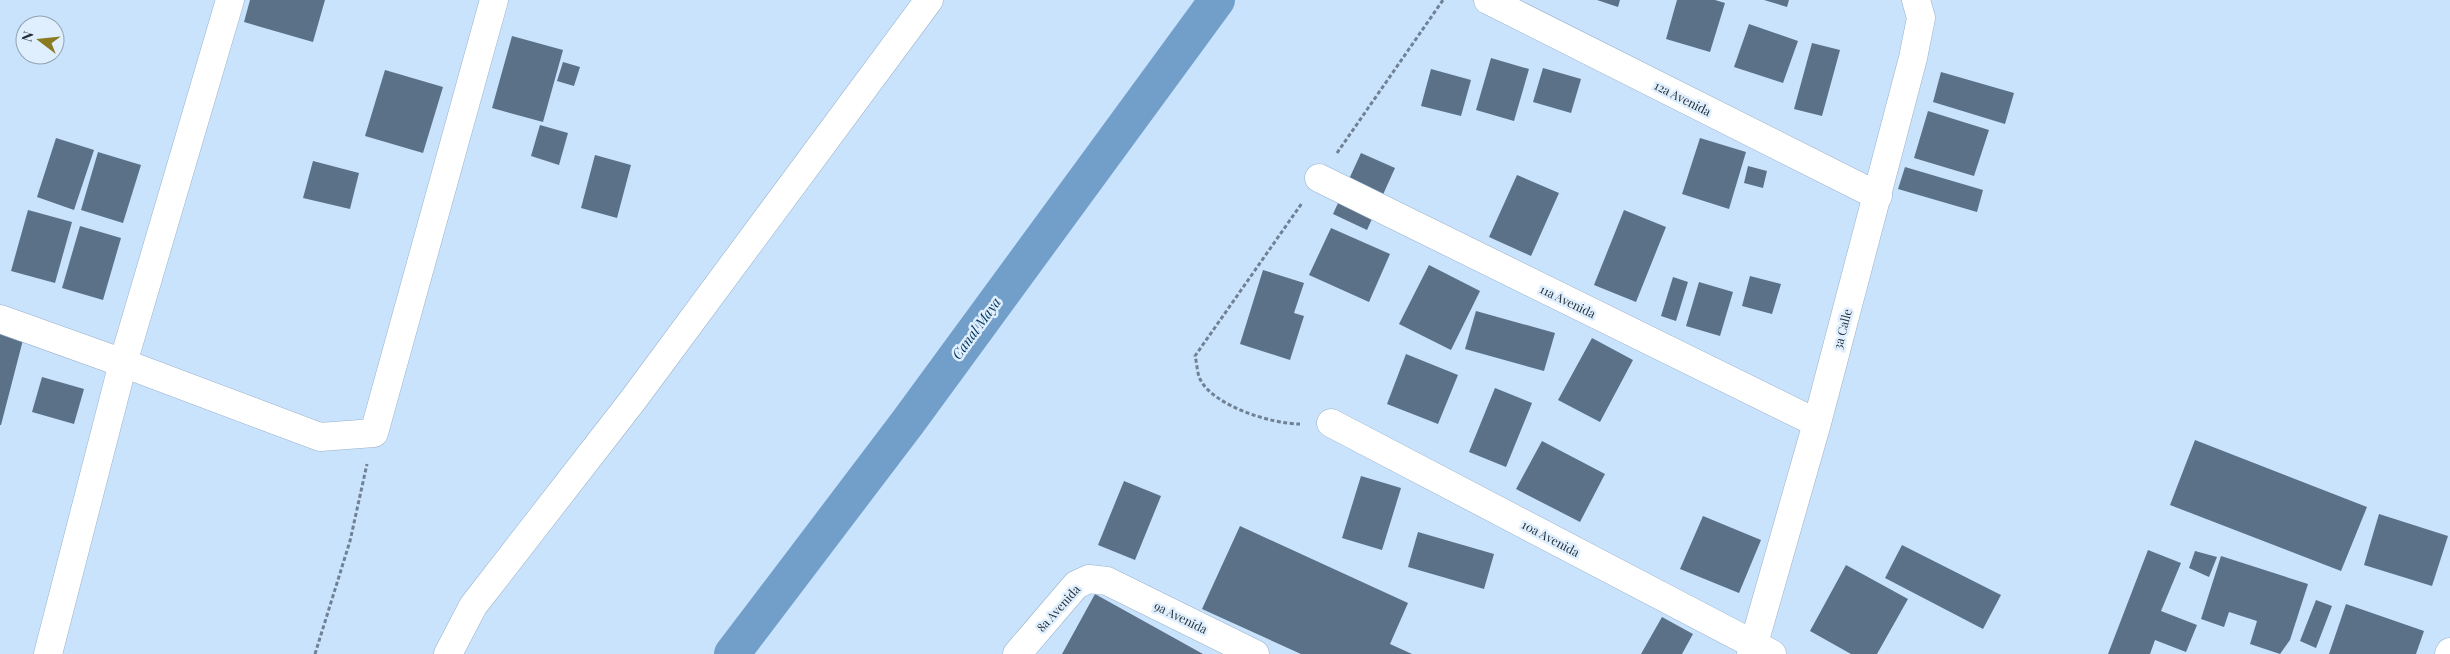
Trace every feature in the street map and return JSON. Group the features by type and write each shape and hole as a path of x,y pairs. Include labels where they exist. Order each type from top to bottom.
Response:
{"street":[{"path":"48,654 123,363 230,0"},
{"path":"0,319 123,363 320,438 374,433 494,0"},
{"path":"448,654 473,606 633,400 929,0"},
{"name":"12a Avenida","path":"1488,0 1878,196"},
{"name":"3a Calle","path":"1759,651 1913,58 1921,18 1916,1"},
{"name":"11a Avenida","path":"1319,178 1817,424"},
{"name":"10a Avenida","path":"1331,423 1759,651"},
{"name":"8a Avenida","path":"1017,654 1076,585 1089,579 1107,581"},
{"name":"9a Avenida","path":"1107,581 1255,654"}],"path":[{"path":"1195,356 1200,380 1224,404 1263,417 1296,424 1331,423"},
{"path":"315,654 350,541 374,433"}],"building":[{"path":"250,0 325,0 313,42 244,22"},
{"path":"1597,0 1620,0 1618,7"},
{"path":"1677,0 1715,0 1725,3 1710,52 1666,39"},
{"path":"1764,0 1789,0 1787,7"},
{"path":"1749,24 1798,41 1783,83 1734,67"},
{"path":"512,36 563,50 543,122 492,108"},
{"path":"1812,43 1840,50 1822,116 1794,109"},
{"path":"1491,58 1529,69 1514,121 1476,110"},
{"path":"563,62 580,67 574,86 557,81"},
{"path":"1543,68 1581,79 1571,113 1533,102"},
{"path":"1431,69 1471,80 1461,116 1421,106"},
{"path":"385,70 443,87 423,153 365,136"},
{"path":"1941,72 2014,93 2005,124 1933,102"},
{"path":"1928,111 1989,130 1974,176 1914,158"},
{"path":"540,125 568,133 559,165 531,156"},
{"path":"56,138 94,150 74,210 37,197"},
{"path":"1700,138 1746,152 1729,209 1682,194"},
{"path":"98,152 141,165 123,223 81,210"},
{"path":"1361,153 1395,168 1367,230 1333,214"},
{"path":"595,155 631,165 617,218 581,208"},
{"path":"313,161 359,173 350,209 303,198"},
{"path":"1748,166 1767,171 1763,188 1744,183"},
{"path":"1905,167 1983,190 1977,212 1898,189"},
{"path":"1517,175 1559,193 1531,256 1489,237"},
{"path":"28,210 72,222 55,283 11,271"},
{"path":"1624,210 1666,227 1636,302 1594,285"},
{"path":"80,226 121,238 103,300 62,288"},
{"path":"1331,228 1390,254 1369,302 1309,275"},
{"path":"1429,265 1480,291 1451,350 1399,324"},
{"path":"1263,270 1304,283 1294,313 1304,316 1290,360 1240,344"},
{"path":"1750,276 1781,284 1772,314 1742,306"},
{"path":"1673,277 1688,282 1676,321 1661,316"},
{"path":"1699,282 1733,292 1720,336 1686,326"},
{"path":"1476,311 1555,333 1544,371 1465,349"},
{"path":"0,330 24,336 1,425 0,425"},
{"path":"1592,338 1633,360 1600,422 1558,400"},
{"path":"1406,354 1458,375 1438,424 1387,404"},
{"path":"42,377 84,389 74,424 32,412"},
{"path":"1495,388 1532,403 1506,467 1469,452"},
{"path":"2195,440 2367,507 2341,571 2170,505"},
{"path":"1542,441 1605,474 1580,522 1516,489"},
{"path":"1361,476 1401,488 1382,550 1342,538"},
{"path":"1124,481 1161,496 1135,560 1098,545"},
{"path":"2379,514 2448,536 2432,586 2364,565"},
{"path":"1703,516 1761,540 1739,593 1680,569"},
{"path":"1240,526 1408,603 1390,644 1412,654 1301,654 1202,609"},
{"path":"1418,532 1494,554 1484,589 1408,567"},
{"path":"1902,545 2001,595 1983,629 1885,578"},
{"path":"2148,550 2181,563 2161,611 2197,625 2186,652 2155,640 2150,654 2108,654"},
{"path":"2195,551 2217,557 2209,577 2189,568"},
{"path":"2221,556 2308,584 2290,640 2280,654 2250,644 2257,621 2229,612 2224,627 2201,619"},
{"path":"1846,565 1908,599 1877,654 1851,654 1810,631"},
{"path":"1095,594 1203,654 1062,654"},
{"path":"2316,600 2332,606 2316,648 2300,641"},
{"path":"2346,604 2424,631 2416,654 2329,654"},
{"path":"1662,617 1693,634 1682,654 1641,654"}],"waterway":[{"name":"Canal Maya","path":"732,654 908,422 1217,0"}]}
